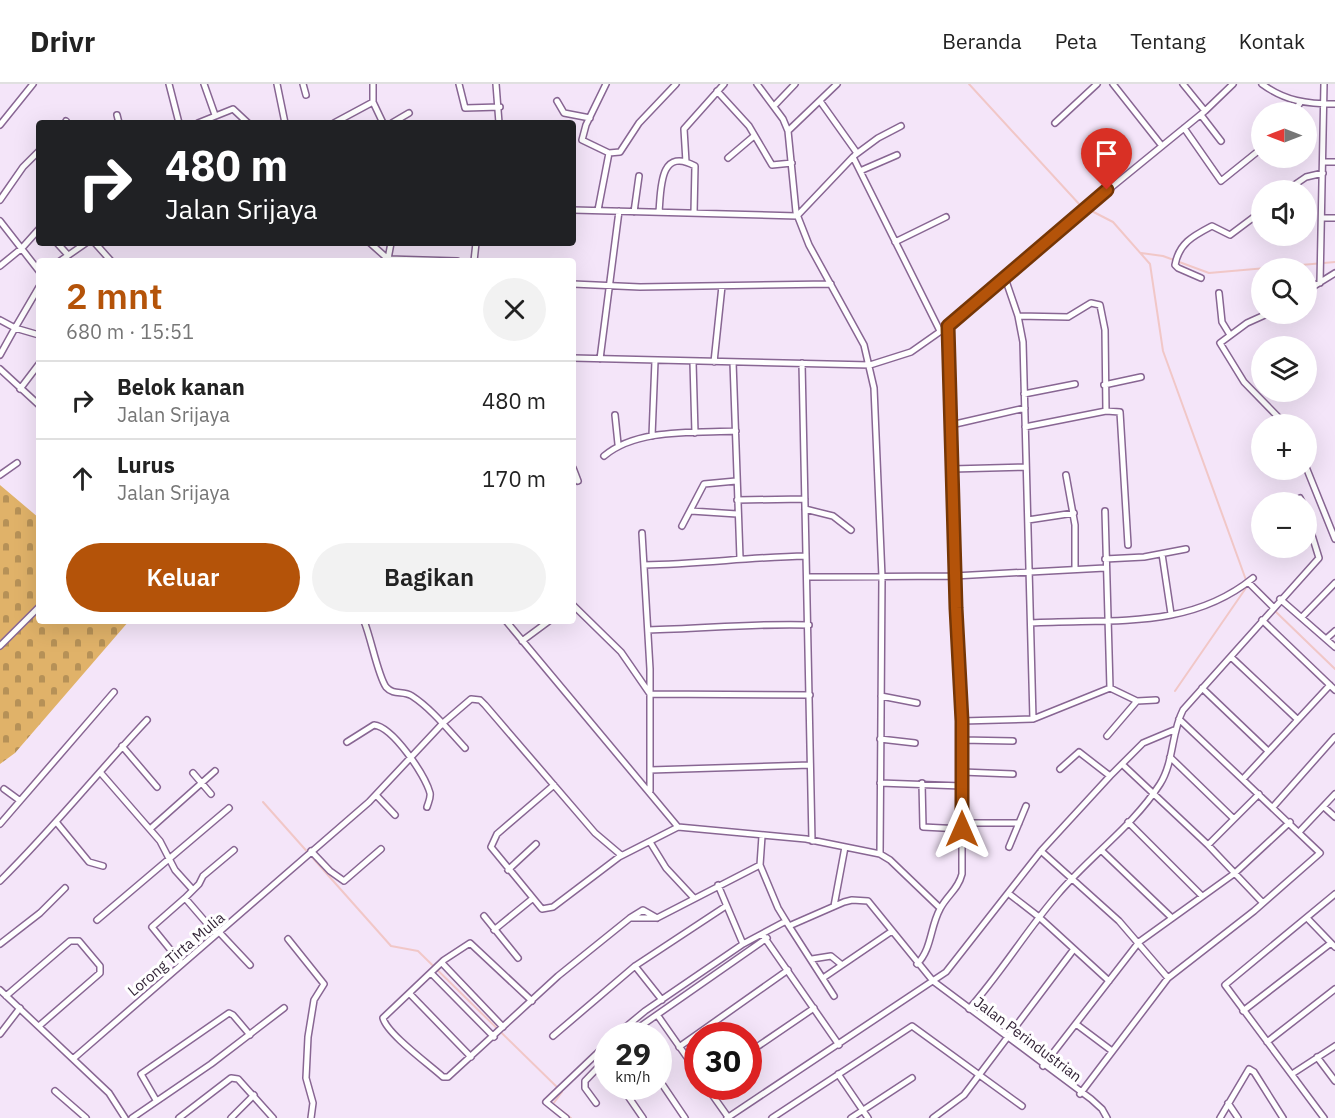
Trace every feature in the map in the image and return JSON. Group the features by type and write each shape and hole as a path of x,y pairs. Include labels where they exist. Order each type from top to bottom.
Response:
{"street":[{"path":"0,125 33,84"},
{"path":"169,84 178,120"},
{"path":"204,84 215,115"},
{"path":"277,84 284,120"},
{"path":"303,84 306,95"},
{"path":"373,84 373,102 382,120"},
{"path":"459,84 465,108 500,107"},
{"path":"496,84 500,107 499,120"},
{"path":"606,84 582,140 609,153 620,152 639,123 676,84"},
{"path":"686,162 684,129 724,84"},
{"path":"757,84 774,106 788,131 797,216 809,245 848,313 870,365 877,417 882,577 880,854"},
{"path":"774,106 795,84"},
{"path":"788,131 837,84"},
{"path":"1055,123 1097,84"},
{"path":"1113,84 1162,146"},
{"path":"1183,84 1221,141"},
{"path":"576,358 870,365 911,352 948,326 1091,204 1203,113 1233,84"},
{"path":"1262,84 1281,96 1297,102"},
{"path":"1320,283 1324,84"},
{"path":"717,91 749,126 772,165 792,163"},
{"path":"557,101 564,113 590,118"},
{"path":"820,101 855,155 860,171 940,332"},
{"path":"340,120 373,102"},
{"path":"1317,104 1335,104"},
{"path":"204,120 237,110 245,120"},
{"path":"397,120 409,113"},
{"path":"117,115 118,120"},
{"path":"576,210 797,216 855,155 901,126"},
{"path":"1184,128 1221,181 1251,157"},
{"path":"728,158 754,136"},
{"path":"598,210 609,153"},
{"path":"0,200 23,167 36,154"},
{"path":"860,171 897,155"},
{"path":"659,213 664,169 670,163 686,162 695,166 696,170 694,213"},
{"path":"1323,162 1335,162"},
{"path":"1302,180 1323,173"},
{"path":"634,212 639,176"},
{"path":"600,359 619,212"},
{"path":"895,242 946,217"},
{"path":"1322,218 1335,218"},
{"path":"1201,278 1184,272 1175,265 1179,250 1190,237 1212,226 1218,227 1229,236 1251,219"},
{"path":"0,221 36,267"},
{"path":"0,266 22,248 36,232"},
{"path":"60,246 68,255"},
{"path":"64,258 82,246"},
{"path":"98,246 108,258"},
{"path":"373,246 383,258"},
{"path":"1317,285 1335,273"},
{"path":"1005,278 1018,316 1023,342 1033,719"},
{"path":"576,284 831,285"},
{"path":"714,362 722,286"},
{"path":"0,355 36,292"},
{"path":"1219,293 1222,322 1230,335"},
{"path":"1018,316 1068,317 1091,303 1098,303 1104,315 1106,411"},
{"path":"0,320 36,334"},
{"path":"1251,323 1220,343 1244,382 1275,414"},
{"path":"917,964 927,951 930,932 940,908 959,886 962,874 962,721 954,576 948,326"},
{"path":"652,436 655,361"},
{"path":"693,362 695,433"},
{"path":"733,362 736,500 740,558"},
{"path":"802,363 812,841"},
{"path":"20,389 36,368"},
{"path":"0,369 36,402"},
{"path":"1104,385 1141,377"},
{"path":"1024,394 1075,384"},
{"path":"951,425 1025,408"},
{"path":"1025,427 1106,411 1121,413 1128,545"},
{"path":"615,415 618,444"},
{"path":"604,456 618,444 652,436 736,431"},
{"path":"0,475 16,463"},
{"path":"952,469 1026,466"},
{"path":"1066,475 1074,513 1075,568"},
{"path":"576,476 578,481"},
{"path":"1311,480 1335,539"},
{"path":"682,526 704,484 736,481"},
{"path":"736,500 805,499"},
{"path":"805,509 833,516 851,530"},
{"path":"691,511 737,514"},
{"path":"1105,511 1110,688"},
{"path":"1028,520 1074,513"},
{"path":"642,533 650,694 650,791"},
{"path":"969,1010 1039,917 1154,792 1162,781 1170,758 1174,730 1182,710 1320,557 1317,548"},
{"path":"1105,559 1162,554 1186,549"},
{"path":"1162,554 1171,614"},
{"path":"644,565 696,564 740,558 806,556"},
{"path":"807,577 954,576 1106,568"},
{"path":"1031,623 1108,620 1171,614 1206,607 1248,582 1272,608"},
{"path":"1302,617 1335,583"},
{"path":"1280,599 1335,647"},
{"path":"576,608 621,652 650,694"},
{"path":"0,646 36,610"},
{"path":"1243,779 1298,719 1333,687 1262,620"},
{"path":"648,630 702,629 761,623 809,625"},
{"path":"365,624 377,657 378,672 387,688 393,693 412,696 465,748"},
{"path":"509,624 678,827"},
{"path":"522,641 545,624"},
{"path":"1326,639 1335,631"},
{"path":"1231,657 1298,719"},
{"path":"962,721 1033,719 1110,688 1137,701 1156,700"},
{"path":"1202,688 1268,751"},
{"path":"0,824 114,692"},
{"path":"650,694 810,695"},
{"path":"880,696 917,704"},
{"name":"Lorong Tirta Mulia","path":"74,1058 255,903 292,867 376,795 442,723 471,699 480,700 595,833 621,855"},
{"path":"1107,736 1137,701"},
{"path":"1080,1094 1167,978 1263,903 1320,853 1300,831 1179,718"},
{"path":"0,881 57,823 147,720"},
{"path":"347,742 371,726 379,725 385,728 411,758 429,792 427,807"},
{"path":"715,1100 727,1118 946,972 1041,851 1110,777 1143,743 1174,730"},
{"path":"1273,807 1335,737"},
{"path":"880,739 915,743"},
{"path":"961,740 1013,741"},
{"path":"122,746 157,787"},
{"path":"1060,769 1079,752 1110,777"},
{"path":"1170,758 1234,819"},
{"path":"650,770 810,765"},
{"path":"1124,765 1208,845 1263,903"},
{"path":"150,829 215,771"},
{"path":"100,772 150,829 175,870 193,890"},
{"path":"962,772 1013,774"},
{"path":"193,773 210,794"},
{"path":"880,783 962,786"},
{"path":"922,783 923,827 1019,823"},
{"path":"554,785 497,834 492,841 492,850 542,909 549,909 621,855 678,827 812,841 880,854 890,860 940,908"},
{"path":"4,789 19,800"},
{"path":"1208,845 1258,794"},
{"path":"1300,831 1335,794"},
{"path":"376,795 395,815"},
{"path":"1009,847 1026,806"},
{"path":"1324,807 1335,817"},
{"path":"97,920 168,857 229,808"},
{"path":"1128,822 1202,896"},
{"path":"1043,1066 1139,942 1235,873 1290,822"},
{"path":"57,823 89,862 103,866"},
{"path":"762,836 760,865 787,924 812,959 834,996"},
{"path":"650,842 666,868 693,897"},
{"path":"508,870 536,844"},
{"path":"649,1022 765,936 787,924 834,906 845,848"},
{"path":"311,851 330,871 344,881 381,849"},
{"path":"182,964 152,927 201,882 202,876 234,850"},
{"path":"1101,850 1172,918"},
{"path":"1041,851 1139,942 1167,978"},
{"path":"630,918 657,918 693,897 760,865"},
{"path":"718,885 743,944"},
{"path":"0,944 40,913 65,888"},
{"path":"1008,893 1039,917 1109,981"},
{"path":"1324,1118 1226,988 1226,983 1308,919 1335,894"},
{"path":"185,898 250,965"},
{"path":"494,930 532,899"},
{"name":"Jalan Perindustrian","path":"834,906 852,900 868,901 933,981 1102,1109 1107,1118"},
{"path":"553,1036 635,966 726,906"},
{"path":"532,1001 471,944 467,944 440,964 410,994 383,1015 384,1024 443,1077 452,1075 532,1001 630,918 643,910 657,918"},
{"path":"484,916 518,958"},
{"path":"1243,1011 1333,945 1308,919"},
{"path":"824,978 892,931"},
{"path":"633,1022 743,944 765,936"},
{"path":"765,936 839,1045"},
{"path":"288,939 324,984 314,1000 308,1037 306,1078 313,1103 311,1118"},
{"path":"6,996 70,941 79,941 100,966 100,973 39,1026"},
{"path":"933,1118 957,1101 981,1074 1074,949"},
{"path":"812,959 823,955 831,956 842,965"},
{"path":"440,964 503,1028"},
{"path":"635,966 662,1000"},
{"path":"680,1047 788,970"},
{"path":"432,972 495,1036"},
{"path":"1268,1042 1335,989"},
{"path":"0,990 109,1093 125,1118"},
{"path":"410,994 471,1057"},
{"path":"0,1034 20,1008"},
{"path":"132,1118 250,1035 284,1008"},
{"path":"762,1043 814,1008"},
{"path":"156,1100 141,1074 229,1013 250,1035"},
{"path":"658,1016 684,1053"},
{"path":"1076,1024 1112,1051"},
{"path":"772,1118 912,1026 1022,1106"},
{"path":"1292,1074 1335,1046"},
{"path":"564,1117 546,1105 555,1093 594,1056"},
{"path":"1317,1057 1335,1082"},
{"path":"1220,1118 1247,1070 1252,1070 1283,1118"},
{"path":"594,1072 585,1081 585,1088 594,1099"},
{"path":"838,1074 868,1118"},
{"path":"178,1118 231,1078 238,1079 273,1118"},
{"path":"851,1118 912,1078"},
{"path":"55,1091 86,1118"},
{"path":"231,1118 254,1095"},
{"path":"672,1099 685,1118"},
{"path":"631,1100 643,1118"},
{"path":"1228,1103 1238,1118"}],"green space":[{"path":"0,485 36,515 36,624 126,624 15,753 0,764"}],"waterway":[{"path":"969,84 1080,205 1113,222 1150,264 1163,351 1246,580"},
{"path":"1141,253 1163,256 1209,273 1335,262"},
{"path":"1175,691 1248,585"},
{"path":"1275,611 1335,669"},
{"path":"263,802 391,946 418,951 562,1092 553,1104 571,1118"}],"route":[{"path":"962,829 962,721 956,608 948,326 1107,190"}]}
